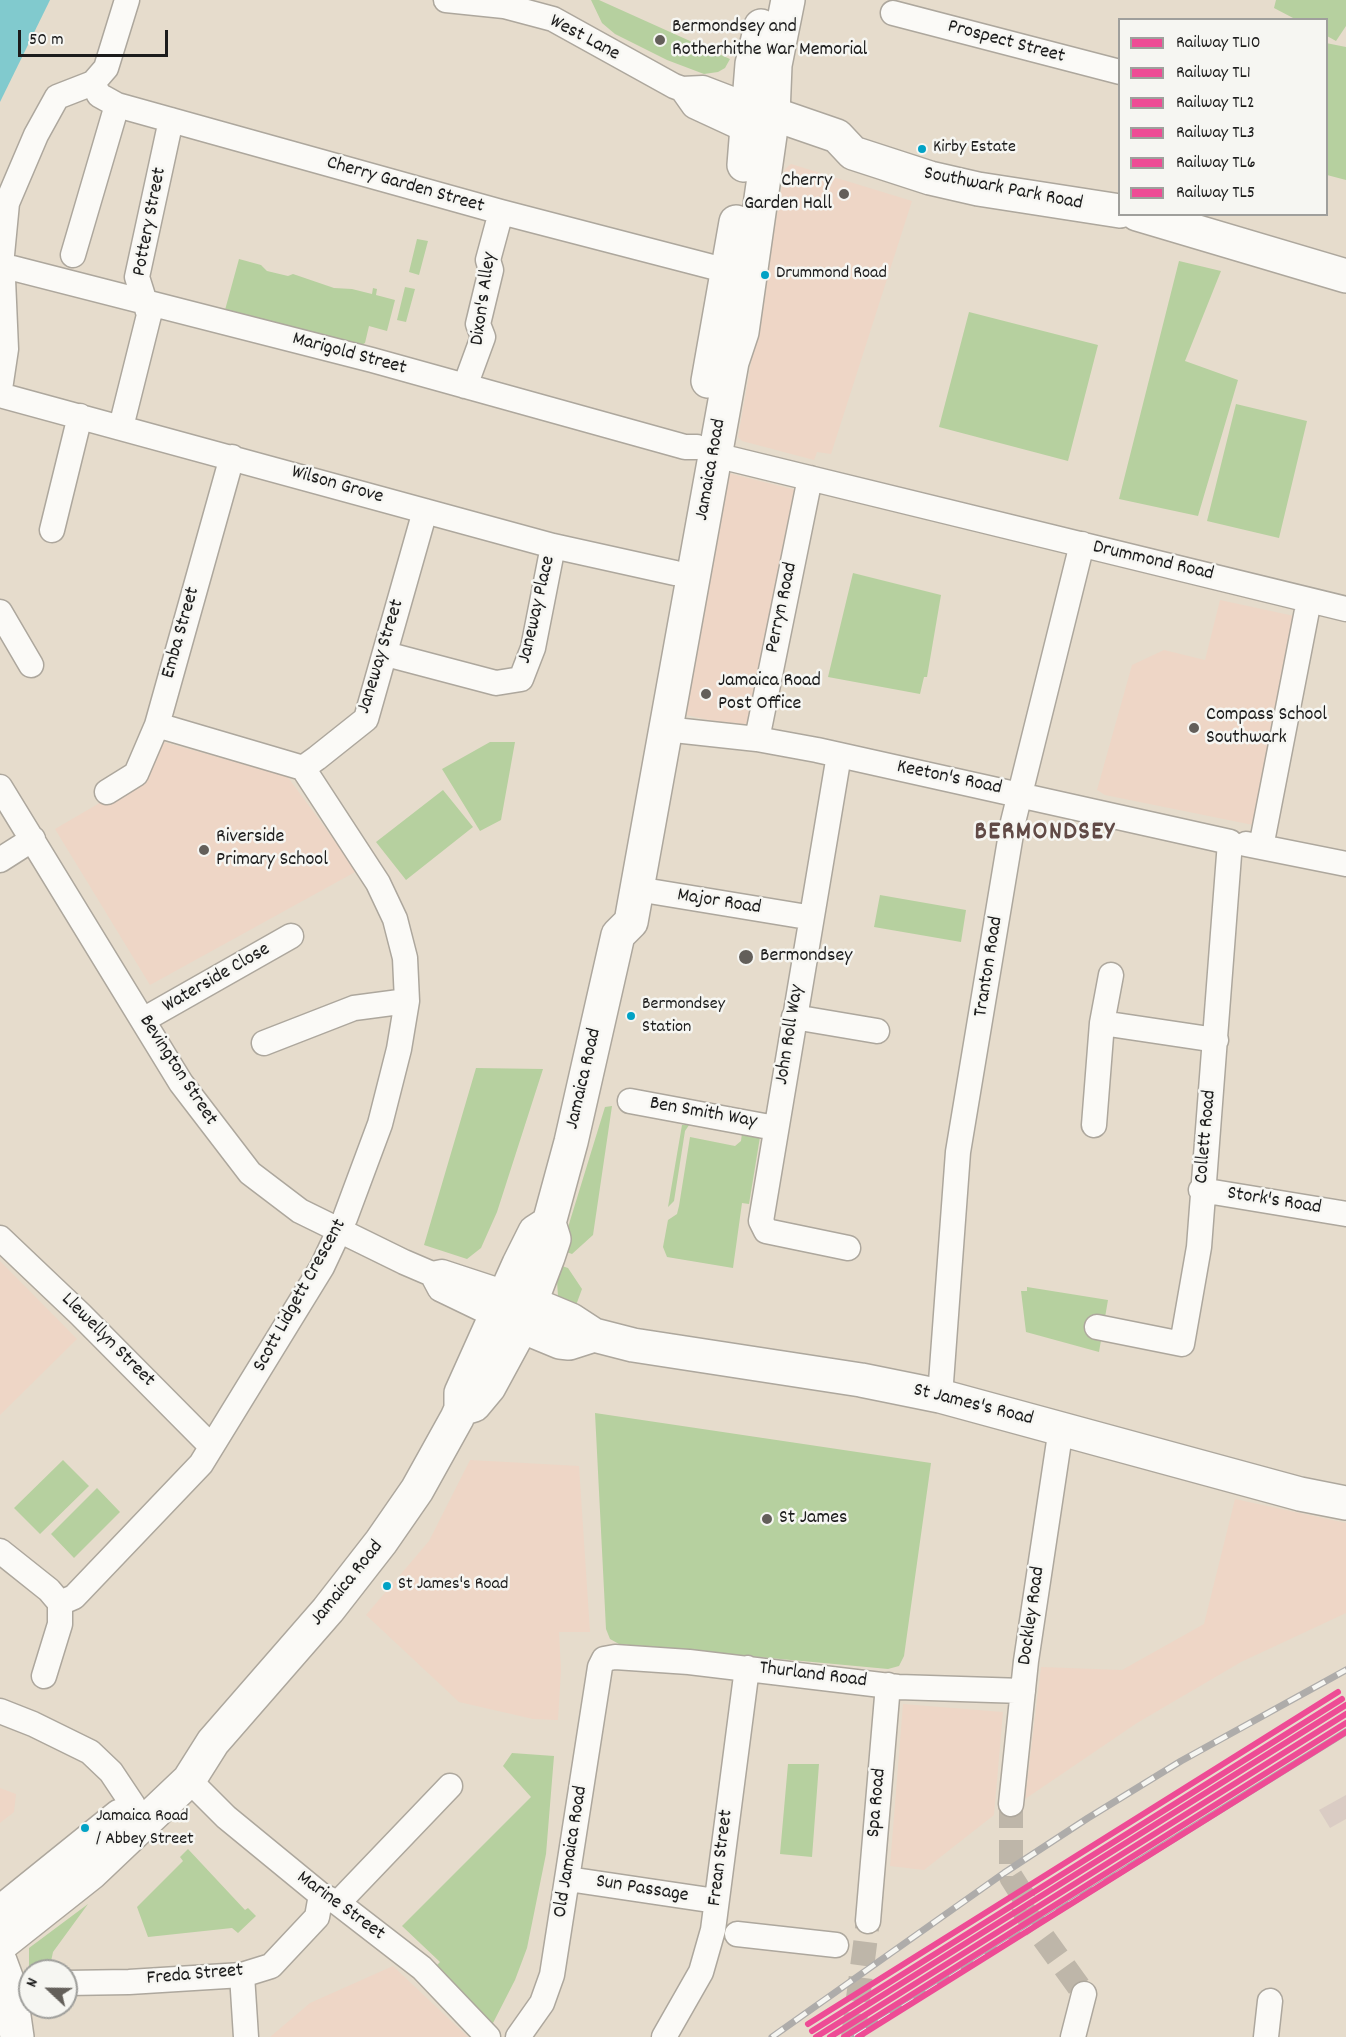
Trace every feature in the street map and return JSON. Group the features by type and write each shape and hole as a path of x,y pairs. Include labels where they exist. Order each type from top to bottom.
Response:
{"main road":[{"name":"Jamaica Road","path":"0,1945 91,1873 189,1780 213,1742 328,1610 381,1542 417,1490 461,1409 461,1394 514,1310 553,1242 549,1223 571,1142 618,935 631,922 638,889 665,729 693,448 732,362 742,332 760,122 752,64 766,0"},
{"name":"Jamaica Road","path":"618,935 609,920 675,573 693,448 728,271 788,0"},
{"name":"Southwark Park Road","path":"760,122 837,136 853,153 930,178 978,189 1118,211"},
{"path":"1144,216 1346,276"},
{"name":"St James's Road","path":"514,1310 571,1320 594,1335 633,1345 861,1380 940,1396 1300,1494 1346,1503"},
{"name":"Jamaica Road","path":"0,1913 92,1842 183,1760 213,1742"},
{"path":"0,1961 15,2017"}],"street":[{"path":"0,389 6,350 2,272 8,203 36,135 57,97 93,83 106,68 127,0"},
{"name":"West Lane","path":"446,0 555,9 631,64 682,89 694,106 760,122"},
{"name":"Prospect Street","path":"893,13 1118,72"},
{"name":"Cherry Garden Street","path":"93,83 99,94 117,105 501,212 728,271"},
{"path":"73,255 117,105"},
{"name":"Pottery Street","path":"121,427 149,315 143,302 138,277 171,120"},
{"name":"Dixon's Alley","path":"465,386 483,337 478,324 491,270 488,260 501,212"},
{"name":"Marigold Street","path":"2,272 116,294 693,448"},
{"name":"Wilson Grove","path":"0,395 553,546 675,573"},
{"path":"52,530 80,416"},
{"name":"Drummond Road","path":"693,448 1346,609"},
{"name":"Emba Street","path":"107,792 136,774 157,725 232,457"},
{"name":"Perryn Road","path":"756,739 810,478"},
{"name":"Janeway Street","path":"303,768 366,718 425,511"},
{"name":"Tranton Road","path":"940,1396 958,1152 1018,794 1082,544"},
{"name":"Janeway Place","path":"386,654 496,683 520,679 533,648 553,546"},
{"name":"Collett Road","path":"1097,1328 1182,1344 1199,1247 1201,1190 1216,1040 1244,844 1309,600"},
{"path":"0,612 31,665"},
{"path":"157,725 303,768"},
{"name":"Keeton's Road","path":"665,729 756,739 839,755 1244,844 1346,864"},
{"name":"John Roll Way","path":"839,755 794,1017 762,1228 772,1233 848,1248"},
{"name":"Scott Lidgett Crescent","path":"60,1603 74,1597 201,1464 275,1347 339,1232 380,1124 399,1049 407,1001 405,958 395,919 373,874 303,768"},
{"name":"Bevington Street","path":"0,787 181,1083 250,1173 300,1211 339,1232 432,1274 440,1289 514,1310"},
{"path":"0,860 33,839"},
{"name":"Major Road","path":"638,889 801,916"},
{"name":"Waterside Close","path":"143,1020 291,936"},
{"path":"1094,1125 1102,1023 1111,975"},
{"path":"264,1043 354,1008 407,1001"},
{"path":"794,1017 877,1031"},
{"path":"1102,1023 1216,1040"},
{"name":"Ben Smith Way","path":"630,1101 776,1128"},
{"name":"Stork's Road","path":"1201,1190 1346,1214"},
{"name":"Llewellyn Street","path":"0,1238 95,1328 211,1446"},
{"name":"Dockley Road","path":"1011,1804 1023,1691 1061,1428"},
{"path":"0,1551 49,1590 60,1603 60,1624 44,1676"},
{"name":"Thurland Road","path":"604,1659 615,1657 747,1668 888,1686 1023,1691"},
{"name":"Old Jamaica Road","path":"518,2037 542,2003 552,1975 600,1667 604,1659"},
{"name":"Frean Street","path":"664,2037 726,1932 716,1901 747,1668"},
{"name":"Spa Road","path":"868,1921 888,1686"},
{"path":"0,1711 33,1724 90,1752 111,1772 133,1805"},
{"name":"Marine Street","path":"189,1780 226,1817 329,1899 422,1968 488,2037"},
{"path":"329,1899 450,1786"},
{"name":"Sun Passage","path":"568,1879 716,1901"},
{"name":"Freda Street","path":"78,1983 242,1975 271,1966 317,1917 329,1899"},
{"path":"726,1932 836,1945"},
{"path":"242,1975 246,2037"},
{"path":"1073,2037 1084,1994"},
{"path":"1266,2037 1270,2001"}],"shaded area":[{"path":"791,164 912,201 831,454 817,452 814,460 742,441 738,437 785,169"},
{"path":"728,473 796,490 746,728 686,715"},
{"name":"Compass School Southwark","path":"1220,600 1294,616 1253,825 1105,795 1097,790 1132,665 1164,650 1205,660"},
{"name":"Riverside Primary School","path":"156,740 287,776 357,871 150,985 55,829 144,777"},
{"path":"0,1261 77,1339 0,1415"},
{"path":"470,1460 579,1466 590,1632 559,1632 561,1670 558,1720 533,1719 459,1702 366,1615 429,1541"},
{"path":"1235,1499 1346,1523 1346,1613 1241,1662 1137,1723 1025,1799 1041,1667 1122,1670 1204,1624"},
{"path":"903,1704 1003,1712 994,1815 924,1870 890,1866"},
{"path":"0,1788 16,1794 14,1812 0,1823"},
{"path":"1346,1795 1346,1819 1330,1828 1319,1810"},
{"path":"393,1966 468,2037 270,2037 310,2003"}],"green space":[{"path":"591,0 599,0 730,59 725,68 718,72 704,74 667,60 615,34 602,23"},
{"path":"1276,0 1346,0 1346,26 1336,41 1328,37 1328,18 1293,18 1274,8"},
{"path":"1328,43 1346,47 1346,180 1328,175"},
{"path":"417,239 428,241 419,275 409,272"},
{"path":"239,259 261,265 267,271 288,276 293,274 334,288 352,289 372,294 373,288 377,289 376,295 395,300 387,331 369,326 365,343 358,347 225,310"},
{"path":"1179,261 1221,271 1185,361 1238,380 1198,516 1119,499"},
{"path":"405,287 415,289 406,322 397,320"},
{"path":"969,312 1098,345 1068,461 939,427"},
{"path":"1236,404 1307,421 1279,538 1207,521"},
{"path":"853,573 941,595 927,677 924,677 920,694 828,677"},
{"path":"490,742 515,742 501,820 480,831 442,769"},
{"path":"443,790 473,827 406,880 376,842"},
{"path":"880,895 966,910 961,942 874,927"},
{"path":"476,1068 543,1069 497,1212 481,1248 467,1259 424,1245"},
{"path":"612,1106 593,1235 572,1254 561,1250 605,1107"},
{"path":"682,1125 689,1125 685,1131 674,1201 668,1207"},
{"path":"742,1133 760,1137 749,1204 742,1203 733,1268 667,1257 663,1247 668,1220 677,1214 690,1137 735,1146 741,1141"},
{"path":"556,1264 568,1268 582,1289 575,1308 558,1297"},
{"path":"1027,1287 1108,1300 1099,1352 1026,1332 1021,1291 1027,1291"},
{"path":"595,1413 931,1463 904,1656 899,1666 888,1669 619,1644 610,1639 606,1629"},
{"path":"63,1460 89,1486 40,1534 14,1508"},
{"path":"97,1488 120,1512 74,1558 51,1534"},
{"path":"512,1753 554,1756 546,1854 527,1948 515,1980 493,2023 489,2024 431,1971 440,1962 402,1926 531,1797 503,1766"},
{"path":"788,1764 819,1764 812,1857 780,1854"},
{"path":"188,1849 245,1910 248,1908 256,1916 238,1933 232,1928 148,1937 137,1907 183,1861 180,1857"},
{"path":"88,1904 53,1952 52,1959 29,1959 29,1948"}],"water":[{"path":"0,0 50,0 0,102"}],"tunnel":[{"path":"1011,1804 1011,1877 1023,1896 1024,1911 1084,1994"},
{"path":"853,2037 868,1921"}],"railway":[{"path":"772,2037 1004,1873 1088,1818 1181,1761 1346,1670"},
{"path":"855,2037 1346,1732"}],"rail line":[{"name":"TL6","path":"808,2024 1338,1692"},
{"name":"TL2","path":"812,2031 1342,1699"},
{"name":"TL10","path":"816,2037 1346,1705"},
{"name":"TL1","path":"830,2037 1346,1714"},
{"name":"TL3","path":"844,2037 1346,1723"},
{"name":"TL5","path":"858,2037 1346,1732"}],"place":[{"name":"Bermondsey and Rotherhithe War Memorial","path":"660,40"},
{"name":"Kirby Estate","path":"922,149"},
{"name":"Cherry Garden Hall","path":"844,194"},
{"name":"Drummond Road","path":"765,275"},
{"name":"Jamaica Road Post Office","path":"706,694"},
{"name":"Compass School Southwark","path":"1194,728"},
{"name":"Riverside Primary School","path":"204,850"},
{"name":"Bermondsey","path":"746,957"},
{"name":"Bermondsey Station","path":"631,1016"},
{"name":"St James","path":"767,1519"},
{"name":"St James's Road","path":"387,1586"},
{"name":"Jamaica Road / Abbey Street","path":"85,1828"}],"district":[{"name":"BERMONDSEY","path":"1045,834"}]}
